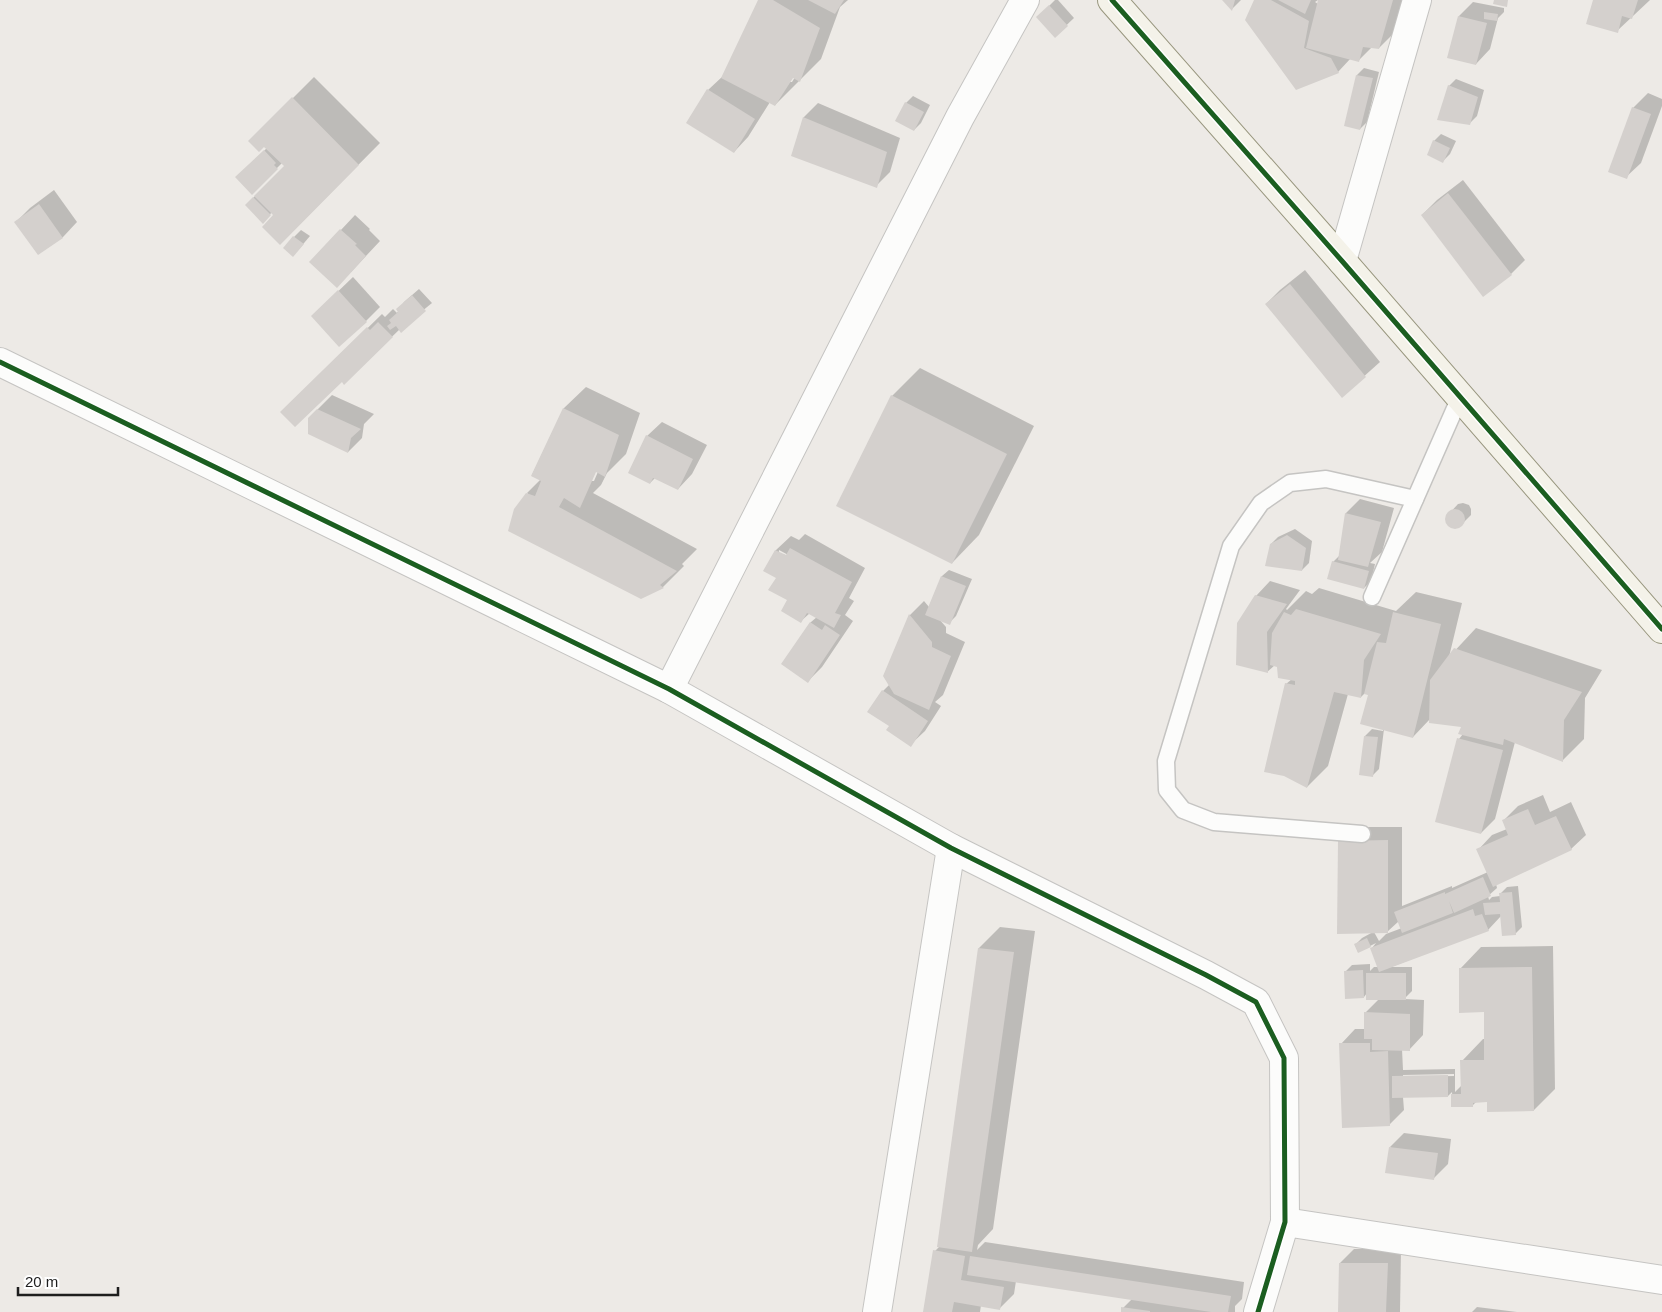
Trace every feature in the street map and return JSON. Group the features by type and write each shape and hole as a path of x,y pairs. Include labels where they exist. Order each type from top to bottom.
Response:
{"street":[{"path":"669,689 960,117 1025,0"},
{"path":"1112,0 1342,260 1662,629"},
{"path":"1342,260 1417,0"},
{"path":"0,362 669,689 951,848 1206,975 1256,1002 1284,1058 1285,1222 1258,1312"},
{"path":"877,1312 951,848"},
{"path":"1285,1222 1662,1280"}],"lane":[{"path":"1372,598 1460,397"},
{"path":"1362,834 1214,822 1184,810 1167,790 1166,761 1231,546 1261,504 1290,483 1326,479 1415,499"}],"building":[{"path":"758,0 773,0 820,28 800,82 793,78 775,106 721,78"},
{"path":"808,0 844,0 835,14"},
{"path":"1222,0 1235,0 1232,11"},
{"path":"1254,0 1271,0 1309,21 1304,48 1331,58 1339,73 1296,90 1245,20"},
{"path":"1278,0 1311,0 1305,14"},
{"path":"1318,0 1393,0 1379,49 1363,47 1359,62 1306,48"},
{"path":"1494,0 1508,0 1507,7 1493,4"},
{"path":"1593,0 1638,0 1632,19 1622,16 1618,33 1586,24"},
{"path":"1049,5 1068,26 1055,38 1036,17"},
{"path":"1484,12 1498,14 1497,21 1484,19"},
{"path":"1458,16 1487,23 1476,65 1447,58"},
{"path":"1356,75 1373,78 1360,130 1344,126"},
{"path":"1448,85 1478,97 1470,125 1437,120"},
{"path":"707,89 755,119 734,153 686,123"},
{"path":"292,97 359,165 280,245 262,227 273,215 254,196 284,166 264,147 259,152 248,141"},
{"path":"905,102 924,112 914,131 895,121"},
{"path":"1632,107 1651,114 1627,179 1608,172"},
{"path":"803,117 887,152 877,188 791,156"},
{"path":"1433,140 1450,148 1443,163 1427,155"},
{"path":"264,150 276,163 274,165 278,169 252,195 235,177"},
{"path":"1448,193 1512,275 1483,297 1421,215"},
{"path":"253,197 271,215 263,224 245,205"},
{"path":"39,204 63,238 38,255 14,222"},
{"path":"340,229 357,244 355,245 366,256 337,288 309,262"},
{"path":"293,236 304,244 293,257 283,248"},
{"path":"1290,284 1366,377 1342,398 1265,304"},
{"path":"338,290 367,322 339,347 311,316"},
{"path":"412,295 426,311 401,333 396,326 390,330 387,326 391,323 389,320 398,312 396,309"},
{"path":"378,322 393,337 344,385 342,382 295,427 280,412 367,327 370,330"},
{"path":"891,395 1007,454 952,564 836,506"},
{"path":"563,408 619,435 605,477 596,472 580,508 564,498 559,507 677,571 660,585 664,588 641,599 508,531 514,509 526,493 535,496 541,481 531,476"},
{"path":"317,409 361,429 351,438 348,453 308,434 308,418"},
{"path":"646,435 693,459 678,490 653,478 650,484 628,473"},
{"path":"1455,509 1462,512 1465,519 1462,526 1455,529 1448,526 1445,519 1448,512"},
{"path":"1345,513 1381,522 1368,567 1338,560"},
{"path":"1287,535 1306,548 1302,571 1265,566 1270,544"},
{"path":"790,548 852,582 835,613 841,615 834,628 807,613 801,623 781,611 787,600 768,590 776,578 763,571 775,550 786,555"},
{"path":"1332,561 1369,571 1364,589 1327,579"},
{"path":"941,576 966,586 950,625 925,615"},
{"path":"1255,595 1287,604 1267,632 1268,673 1236,665 1237,623"},
{"path":"1296,609 1381,634 1364,660 1361,698 1334,692 1307,788 1284,776 1264,772 1285,683 1295,685 1295,681 1278,678 1277,667 1270,665 1272,633 1284,612 1291,615"},
{"path":"1393,612 1441,624 1413,738 1360,724 1368,695 1364,694 1377,642 1386,643"},
{"path":"909,614 932,642 932,647 951,656 929,710 894,694 883,676"},
{"path":"810,622 822,630 825,625 840,635 808,683 781,664"},
{"path":"1454,648 1582,692 1564,720 1563,762 1504,739 1503,745 1458,734 1461,727 1429,723 1430,680"},
{"path":"882,690 928,721 911,747 886,730 889,726 867,712"},
{"path":"1364,736 1378,737 1373,777 1359,775"},
{"path":"1457,738 1503,750 1481,834 1435,822"},
{"path":"1528,809 1535,825 1556,816 1572,850 1493,887 1476,849 1508,835 1502,820"},
{"path":"1388,840 1388,933 1337,934 1338,841"},
{"path":"1483,877 1491,896 1454,913 1449,901 1453,913 1402,933 1394,912 1445,892 1445,894"},
{"path":"1512,892 1516,935 1502,936 1500,914 1485,915 1483,903 1500,902 1499,893"},
{"path":"1473,909 1475,916 1482,914 1489,931 1379,972 1370,948"},
{"path":"1367,938 1371,947 1358,953 1354,944"},
{"path":"978,948 1014,952 972,1252 937,1247"},
{"path":"1532,967 1534,1111 1487,1112 1487,1102 1473,1103 1473,1107 1451,1107 1451,1094 1461,1094 1460,1060 1484,1060 1484,1012 1459,1013 1459,968"},
{"path":"1363,970 1364,998 1345,999 1344,971"},
{"path":"1366,973 1406,973 1406,1000 1366,1000"},
{"path":"1364,1012 1410,1014 1410,1051 1372,1050 1372,1039 1364,1039"},
{"path":"1339,1043 1370,1043 1370,1052 1388,1051 1390,1126 1342,1128"},
{"path":"1448,1075 1448,1097 1392,1098 1392,1076"},
{"path":"1389,1147 1438,1153 1434,1180 1385,1173"},
{"path":"933,1250 965,1256 961,1280 1004,1287 1000,1310 954,1302 952,1312 923,1312"},
{"path":"970,1256 1231,1296 1228,1312 1211,1312 967,1275"},
{"path":"1339,1263 1388,1263 1386,1312 1338,1312"},
{"path":"1121,1307 1150,1311 1150,1312 1121,1312"}],"cycle path":[{"path":"1112,0 1662,629"},
{"path":"0,362 669,689 951,848 1206,975 1256,1002 1284,1058 1285,1222 1258,1312"}]}
